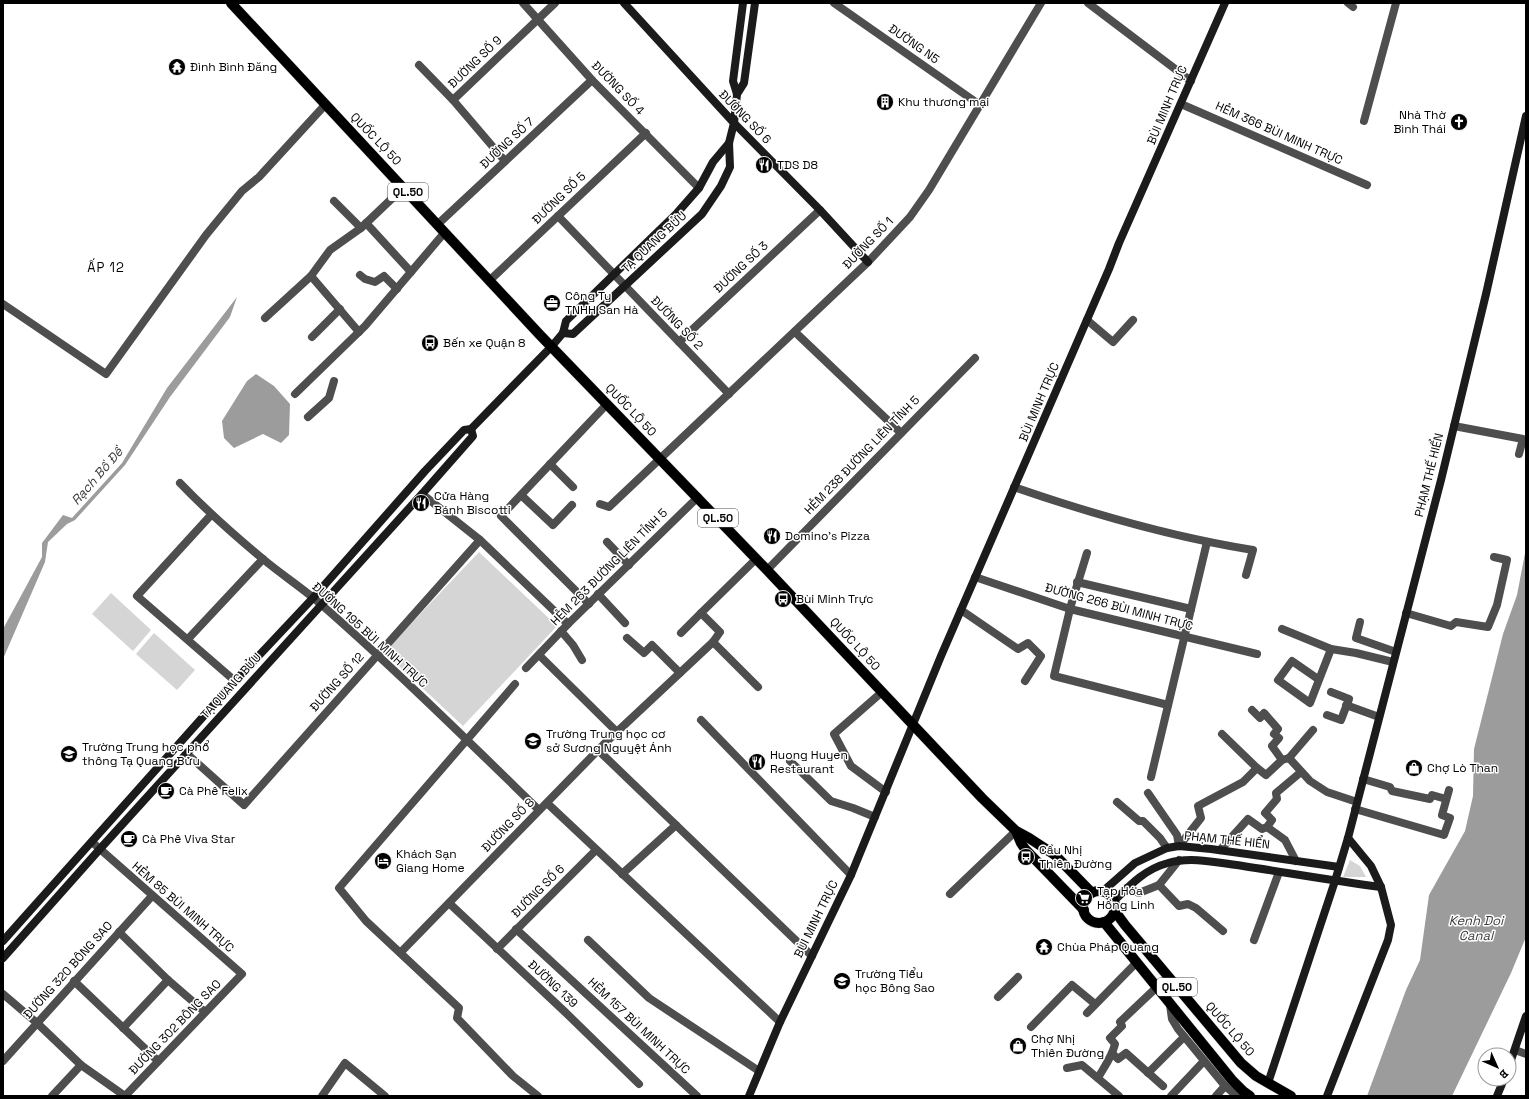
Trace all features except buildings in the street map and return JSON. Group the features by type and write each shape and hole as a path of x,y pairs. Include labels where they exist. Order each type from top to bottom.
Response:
{"main road":[{"name":"QUỐC LỘ 50","path":"231,3 489,280 767,570 913,726 1016,831 1026,849 1084,910"},
{"name":"ĐƯỜNG SỐ 6","path":"624,3 734,123 820,210 868,262"},
{"name":"TẠ QUANG BỬU","path":"563,334 573,334 702,214 721,186 730,167 729,143 734,123 737,94 733,81 743,3"},
{"name":"TẠ QUANG BỬU","path":"737,94 744,83 755,3"},
{"name":"BÙI MINH TRỰC","path":"749,1096 780,1022 851,875 961,610 1119,243 1225,3"},
{"name":"PHẠM THẾ HIỂN","path":"1268,1083 1348,838 1454,426 1526,116"},
{"name":"TẠ QUANG BỬU","path":"3,941 235,681 313,598 430,466 464,430 471,429 552,346 563,334 566,321 615,275 677,213 699,188 713,162 729,143"},
{"name":"TẠ QUANG BỬU","path":"3,958 186,753 422,494 473,436 471,429"},
{"name":"QUỐC LỘ 50","path":"1016,831 1055,855 1097,892 1111,896 1114,905 1125,925 1241,1063 1256,1076 1292,1096"},
{"path":"1327,1096 1388,940 1392,925 1381,888 1372,866 1348,838"},
{"name":"PHẠM THẾ HIỂN","path":"1097,892 1135,863 1167,848 1179,846 1220,850 1338,867"},
{"path":"1209,862 1211,849"},
{"name":"PHẠM THẾ HIỂN","path":"1114,905 1127,888 1147,871 1163,864 1179,860 1209,862 1381,888"},
{"path":"1084,910 1085,900 1097,892"},
{"path":"1106,920 1114,905"},
{"name":"QL.50","path":"1084,910 1091,921 1100,922 1106,920 1119,942 1137,962 1232,1080 1250,1096"},
{"path":"1516,1047 1526,1016"}],"street":[{"name":"ĐƯỜNG SỐ 4","path":"523,3 592,80 699,188"},
{"name":"ĐƯỜNG SỐ 9","path":"505,161 453,100 555,3"},
{"name":"ĐƯỜNG N5","path":"834,3 980,104"},
{"name":"ĐƯỜNG SỐ 1","path":"600,504 609,507 868,262 910,217 929,190 1041,3"},
{"path":"1088,3 1191,81"},
{"path":"1364,122 1396,3"},
{"path":"419,65 453,100"},
{"name":"ĐƯỜNG SỐ 7","path":"438,224 592,80"},
{"name":"HẺM 366 BÙI MINH TRỰC","path":"1181,104 1367,185"},
{"path":"3,304 106,374 206,235 242,191 259,177 325,105"},
{"name":"ĐƯỜNG SỐ 5","path":"489,280 646,133"},
{"path":"265,318 310,276 330,250 363,226 404,187"},
{"path":"334,201 363,226 411,272"},
{"name":"ĐƯỜNG SỐ 3","path":"679,342 820,210"},
{"name":"ĐƯỜNG SỐ 2","path":"558,216 729,394"},
{"path":"295,394 359,332 445,232"},
{"path":"360,275 365,279 375,282 384,276 397,289"},
{"path":"310,276 359,332"},
{"path":"312,337 340,309"},
{"path":"1087,320 1113,342 1133,320"},
{"path":"795,332 901,433"},
{"name":"HẺM 238 ĐƯỜNG LIÊN TỈNH 5","path":"767,570 975,358"},
{"path":"308,417 329,398 334,381"},
{"path":"589,604 501,516 607,404"},
{"path":"1454,426 1523,439 1519,454"},
{"path":"550,464 573,487"},
{"name":"ĐƯỜNG 195 BÙI MINH TRỰC","path":"180,483 211,515 263,559 321,604 378,655 539,810"},
{"path":"1014,487 1104,516 1207,542 1252,550 1246,575"},
{"path":"422,494 480,540 568,624"},
{"path":"521,495 554,524 572,505"},
{"name":"HẺM 263 ĐƯỜNG LIÊN TỈNH 5","path":"526,668 598,594 698,498"},
{"path":"211,515 137,596 235,681"},
{"name":"ĐƯỜNG SỐ 12","path":"186,753 244,805 480,540"},
{"path":"607,542 629,565"},
{"path":"1151,776 1207,542"},
{"path":"1087,553 1077,582 1054,676 1168,705"},
{"path":"1406,613 1451,626 1456,622 1488,627 1497,605 1506,560 1494,557"},
{"path":"188,639 263,559"},
{"path":"681,632 756,559"},
{"name":"ĐƯỜNG 266 BÙI MINH TRỰC","path":"975,578 1070,609 1257,654"},
{"name":"ĐƯỜNG 266 BÙI MINH TRỰC","path":"1077,582 1191,609"},
{"path":"598,594 625,623"},
{"path":"961,610 1018,649 1028,643 1041,656 1025,681"},
{"path":"701,613 720,632 713,642 758,687"},
{"path":"1360,622 1356,638 1396,652"},
{"path":"1282,629 1331,649 1356,652 1393,662"},
{"path":"561,631 573,645 582,660"},
{"path":"627,638 644,653 652,645 680,673"},
{"name":"ĐƯỜNG SỐ 8","path":"401,952 598,750 713,642"},
{"path":"1318,679 1292,661 1278,680 1310,703 1318,679 1331,649"},
{"path":"539,655 617,732"},
{"path":"515,684 339,888 366,921 401,952 458,1008 457,1018 513,1076 538,1096"},
{"path":"882,692 834,734 851,766 886,792"},
{"path":"1327,715 1341,720 1348,699 1331,692"},
{"path":"1346,705 1379,717"},
{"path":"1252,710 1260,718 1264,713 1278,729 1274,734 1279,738 1272,746 1285,759 1302,772 1310,781 1327,792 1356,806 1444,835 1450,818 1442,815 1448,790"},
{"path":"701,720 851,875"},
{"path":"1222,734 1266,775 1285,759 1313,730"},
{"path":"598,750 812,956"},
{"path":"790,761 831,801 854,808 875,817"},
{"path":"1179,846 1202,818 1198,806 1243,782 1257,768"},
{"path":"1220,850 1248,819 1262,829 1267,827 1272,820 1265,813 1277,799 1276,793 1302,772"},
{"path":"1363,779 1390,787 1392,791 1430,799 1432,795 1446,799"},
{"path":"1148,793 1177,835 1179,846"},
{"path":"1117,802 1139,821 1144,821 1167,848"},
{"path":"547,803 780,1022"},
{"path":"622,874 676,825"},
{"path":"1267,827 1285,840 1296,861"},
{"path":"950,894 1016,831"},
{"name":"HẺM 85 BÙI MINH TRỰC","path":"92,842 99,850 242,974"},
{"name":"ĐƯỜNG SỐ 6","path":"497,948 596,850"},
{"path":"1127,888 1139,893 1159,885 1179,860"},
{"path":"1254,940 1279,872"},
{"path":"1159,885 1179,906 1188,904 1196,908 1222,930"},
{"name":"ĐƯỜNG 320 BÔNG SAO","path":"3,1061 152,896"},
{"name":"ĐƯỜNG 139","path":"449,903 639,1084"},
{"name":"HẺM 157 BÙI MINH TRỰC","path":"516,929 697,1096"},
{"path":"119,932 168,980 205,1012"},
{"path":"588,940 649,998 760,1072"},
{"path":"1087,1013 1137,962"},
{"name":"ĐƯỜNG 302 BÔNG SAO","path":"125,1096 242,974"},
{"path":"998,997 1018,977"},
{"path":"123,1028 168,980"},
{"path":"74,981 158,1061"},
{"path":"1031,1027 1072,985 1095,1004"},
{"path":"1098,1078 1105,1064 1113,1054 1115,1044 1110,1038 1122,1026 1120,1022 1157,987"},
{"path":"3,994 37,1023 81,1065 125,1096"},
{"path":"1168,1000 1171,1008 1172,1019 1184,1037 1225,1086 1237,1096"},
{"path":"1148,1073 1184,1037"},
{"path":"1113,1054 1118,1059 1126,1053 1163,1086"},
{"path":"1171,1096 1204,1061"},
{"path":"322,1096 345,1063 385,1096"},
{"path":"52,1096 81,1065"},
{"path":"1067,1068 1082,1065 1119,1096"},
{"path":"1216,1096 1225,1086"}],"shaded area":[{"path":"479,552 557,626 463,726 384,652"},
{"path":"111,593 151,630 133,651 92,614"},
{"path":"154,633 195,670 177,690 136,654"},
{"path":"1350,860 1360,866 1366,877 1343,877"}],"water":[{"path":"237,297 230,317 170,397 125,465 75,520 67,524 48,542 45,562 3,659 3,629 42,557 42,543 63,515 72,518 122,463 167,388"},
{"path":"256,374 274,386 290,404 289,435 281,443 263,434 234,448 224,438 222,421 247,381"},
{"name":"Kenh Doi Canal","path":"1526,548 1526,937 1511,973 1452,1096 1367,1096 1406,990 1420,960 1429,895 1465,831 1473,796 1474,749 1503,634 1517,595"}],"place":[{"name":"Đình Bình Đăng","path":"177,67"},
{"name":"Khu thương mại","path":"885,102"},
{"name":"Nhà Thờ Bình Thái","path":"1459,122"},
{"name":"TDS D8","path":"764,165"},
{"name":"Công Ty TNHH San Hà","path":"552,303"},
{"name":"Bến xe Quận 8","path":"430,343"},
{"name":"Cửa Hàng Bánh Biscotti","path":"421,503"},
{"name":"Domino's Pizza","path":"772,536"},
{"name":"Bùi Minh Trực","path":"783,599"},
{"name":"Trường Trung học cơ sở Sương Nguyệt Ánh","path":"533,741"},
{"name":"Trường Trung học phổ thông Tạ Quang Bửu","path":"69,754"},
{"name":"Huong Huyen Restaurant","path":"757,762"},
{"name":"Chợ Lò Than","path":"1414,768"},
{"name":"Cà Phê Felix","path":"166,791"},
{"name":"Cà Phê Viva Star","path":"129,839"},
{"name":"Cầu Nhị Thiên Đường","path":"1026,857"},
{"name":"Khách Sạn Giang Home","path":"383,861"},
{"name":"Tạp Hóa Hồng Linh","path":"1084,898"},
{"name":"Chùa Pháp Quang","path":"1044,947"},
{"name":"Trường Tiểu học Bông Sao","path":"842,981"},
{"name":"Chợ Nhị Thiên Đường","path":"1018,1046"}],"district":[{"name":"ẤP 12","path":"106,267"}],"water label":[{"name":"Rạch Bồ Đề","path":"97,476"}]}
